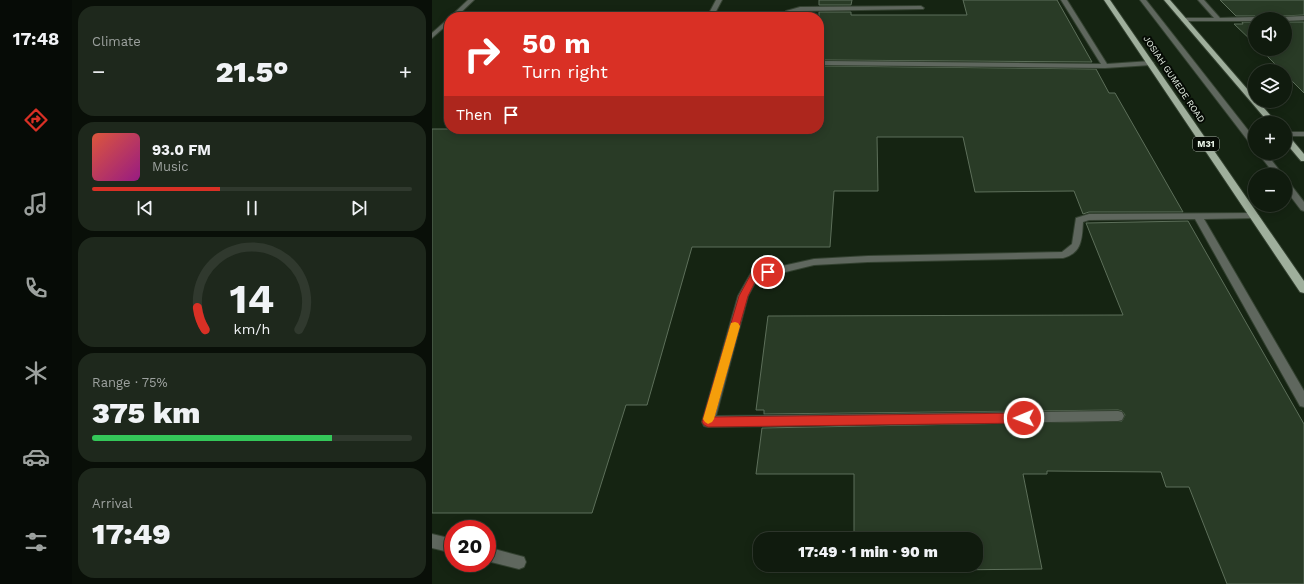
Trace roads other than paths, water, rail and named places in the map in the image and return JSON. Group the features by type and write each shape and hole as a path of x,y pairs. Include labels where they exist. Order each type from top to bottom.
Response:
{"main road":[{"name":"JOSIAH GUMEDE ROAD","path":"1107,0 1304,289"},
{"path":"1167,0 1267,116"},
{"path":"1292,144 1304,159"}],"lane":[{"path":"458,12 471,0"},
{"path":"713,12 719,0"},
{"path":"1064,0 1104,66"},
{"path":"1143,0 1248,135"},
{"path":"1202,0 1220,20"},
{"path":"788,12 800,9 921,8"},
{"path":"1292,19 1304,18"},
{"path":"1184,20 1248,19"},
{"path":"432,36 444,25"},
{"path":"824,63 1104,66 1151,63"},
{"path":"1292,135 1304,134"},
{"path":"1267,160 1274,168"},
{"path":"1292,192 1304,208"},
{"path":"1198,216 1304,402"},
{"path":"1118,416 708,422 743,296 754,276 814,262 868,259 1063,255 1070,253 1078,241 1079,220 1089,217 1255,216"},
{"path":"432,542 444,544"},
{"path":"496,556 519,562"}]}
